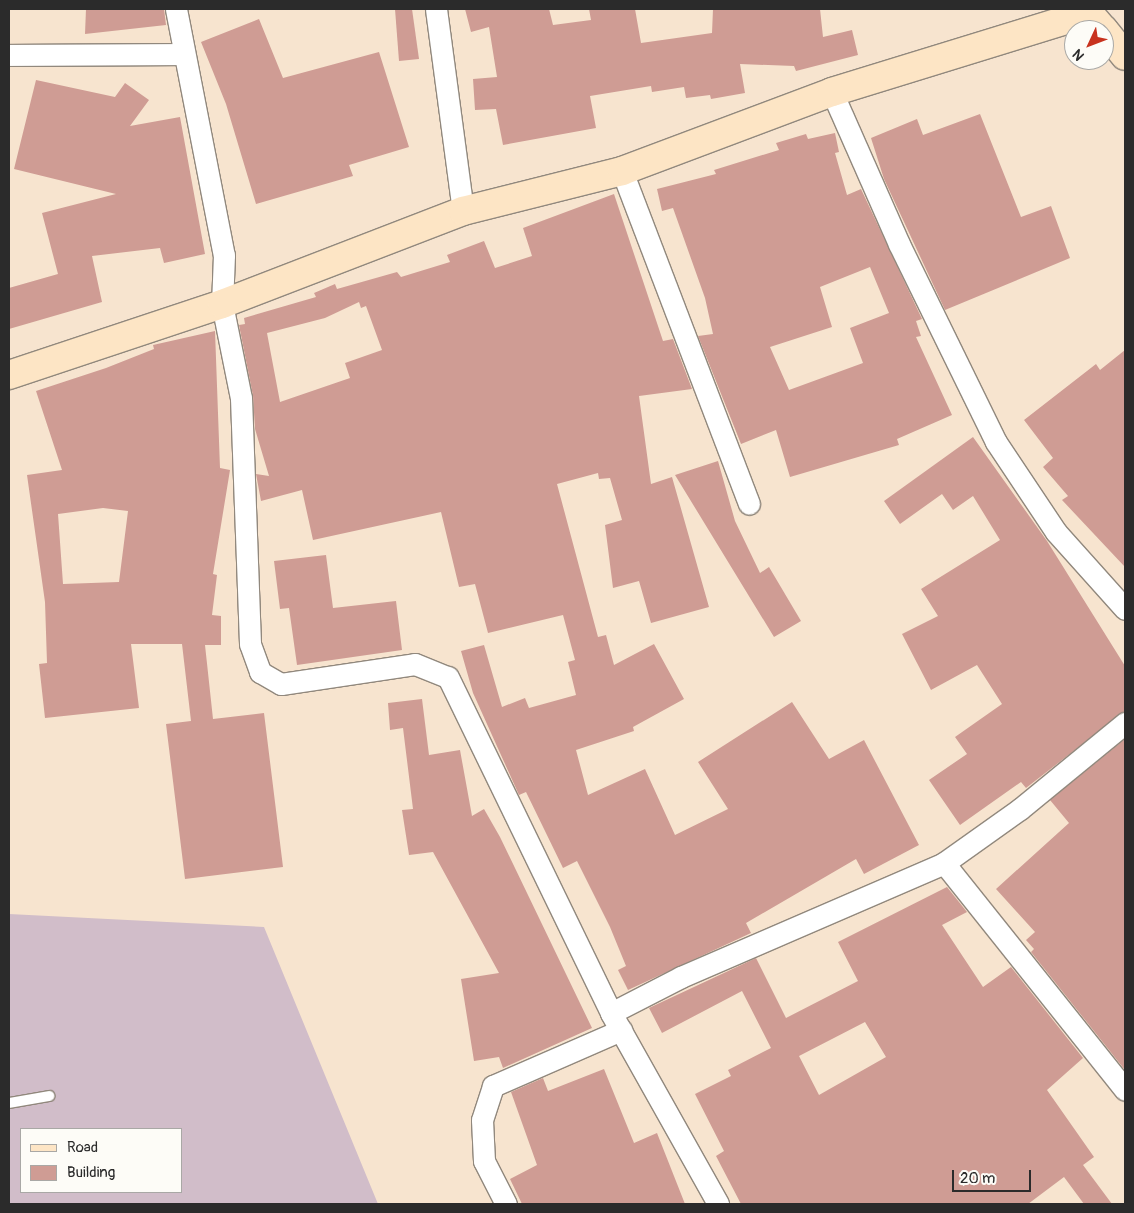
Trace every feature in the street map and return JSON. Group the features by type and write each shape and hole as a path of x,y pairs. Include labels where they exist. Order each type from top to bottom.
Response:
{"main road":[{"path":"9,374 222,304 463,211 622,171 832,92 1064,30"},
{"path":"1114,40 1125,56"}],"street":[{"path":"176,9 182,54 224,256 222,304 241,398 250,644 260,672 280,684 415,664 448,677 616,1022 718,1204"},
{"path":"436,9 463,211"},
{"path":"9,55 182,54"},
{"path":"832,92 899,244 996,442 1056,532 1125,609"},
{"path":"622,171 749,504"},
{"path":"506,1204 484,1161 482,1120 494,1086 616,1022 680,977 944,863 1020,809 1125,723"},
{"path":"944,863 1125,1090"}],"lane":[{"path":"9,1103 49,1096"}],"shaded area":[{"path":"9,914 264,927 378,1204 9,1204"}],"building":[{"path":"86,9 164,9 166,25 85,34"},
{"path":"395,9 412,9 419,59 399,61"},
{"path":"465,9 549,9 553,25 591,20 589,9 635,9 641,43 712,33 713,9 820,9 823,37 852,30 858,55 796,71 794,66 740,64 745,93 711,99 710,95 686,98 684,87 652,92 651,86 590,96 596,128 503,145 496,109 475,110 473,79 497,77 489,27 471,32"},
{"path":"259,19 283,78 379,52 409,147 349,165 353,176 256,204 226,104 201,42"},
{"path":"36,80 115,97 125,83 149,100 130,126 180,117 205,254 164,263 160,248 92,256 102,302 9,329 9,288 58,274 42,213 116,194 14,169"},
{"path":"980,114 1021,217 1051,206 1070,258 945,310 884,179 871,138 917,119 923,135"},
{"path":"835,133 839,152 835,153 847,195 861,189 922,319 916,321 921,336 916,337 952,415 897,439 899,445 790,477 776,430 741,444 698,336 713,334 705,298 673,208 662,211 657,189 716,174 714,170 779,150 776,143 806,134 808,139","holes":["870,267 889,313 850,328 863,363 789,390 770,347 832,327 820,287"]},
{"path":"614,194 663,341 673,339 692,389 639,396 651,484 672,477 709,607 651,623 639,581 613,588 605,525 622,520 610,478 599,479 598,473 557,484 598,637 606,635 614,665 654,644 684,699 633,727 634,731 576,750 588,795 645,769 675,835 728,809 698,762 792,702 829,759 864,740 919,845 864,874 856,859 746,923 751,933 628,990 618,970 626,966 610,927 577,861 563,868 526,792 519,795 473,693 461,651 484,645 502,707 525,698 529,708 576,695 568,662 575,660 563,615 488,633 475,584 459,587 441,512 313,540 302,490 261,501 256,474 269,476 255,429 253,396 239,325 245,324 244,318 316,297 314,293 335,284 337,289 397,272 401,277 450,262 447,255 484,241 495,268 532,256 523,228","holes":["359,302 361,308 366,306 382,350 345,363 350,378 280,402 267,333 325,318"]},
{"path":"215,331 220,468 230,470 213,574 217,575 212,615 221,616 221,645 205,645 213,719 264,713 283,867 185,879 166,724 191,721 182,644 131,644 139,708 45,718 39,664 47,663 45,602 27,475 62,470 36,391 106,368 154,349 153,345","holes":["103,508 128,511 119,582 63,584 58,514"]},
{"path":"1125,350 1125,567 1062,500 1068,496 1043,467 1053,458 1024,420 1096,364 1100,370"},
{"path":"973,437 1047,541 1125,666 1125,711 1026,788 1021,782 960,825 929,780 967,754 955,737 1002,704 977,665 931,690 902,634 938,616 921,589 1000,540 973,496 953,510 942,494 900,524 884,501"},
{"path":"718,461 735,521 760,573 769,567 801,621 774,637 675,475"},
{"path":"326,555 333,608 396,601 402,650 297,665 289,608 280,609 274,561"},
{"path":"422,699 429,755 460,750 472,816 484,809 500,837 592,1028 503,1068 499,1057 474,1061 461,979 499,973 433,852 409,855 402,810 413,809 403,728 390,730 388,703"},
{"path":"1125,739 1125,1070 1031,952 1034,949 1026,940 1035,932 996,889 1069,823 1050,800"},
{"path":"947,887 967,912 942,925 983,987 1011,967 1083,1058 1047,1090 1094,1157 1083,1165 1112,1204 1084,1204 1064,1177 1028,1204 741,1204 716,1156 724,1151 695,1094 731,1076 728,1070 771,1048 742,991 662,1033 649,1008 756,958 786,1018 858,981 838,942","holes":["865,1022 886,1057 819,1095 799,1056"]},
{"path":"604,1069 634,1143 657,1133 685,1204 522,1204 510,1179 537,1165 511,1092 543,1078 548,1091"}]}
